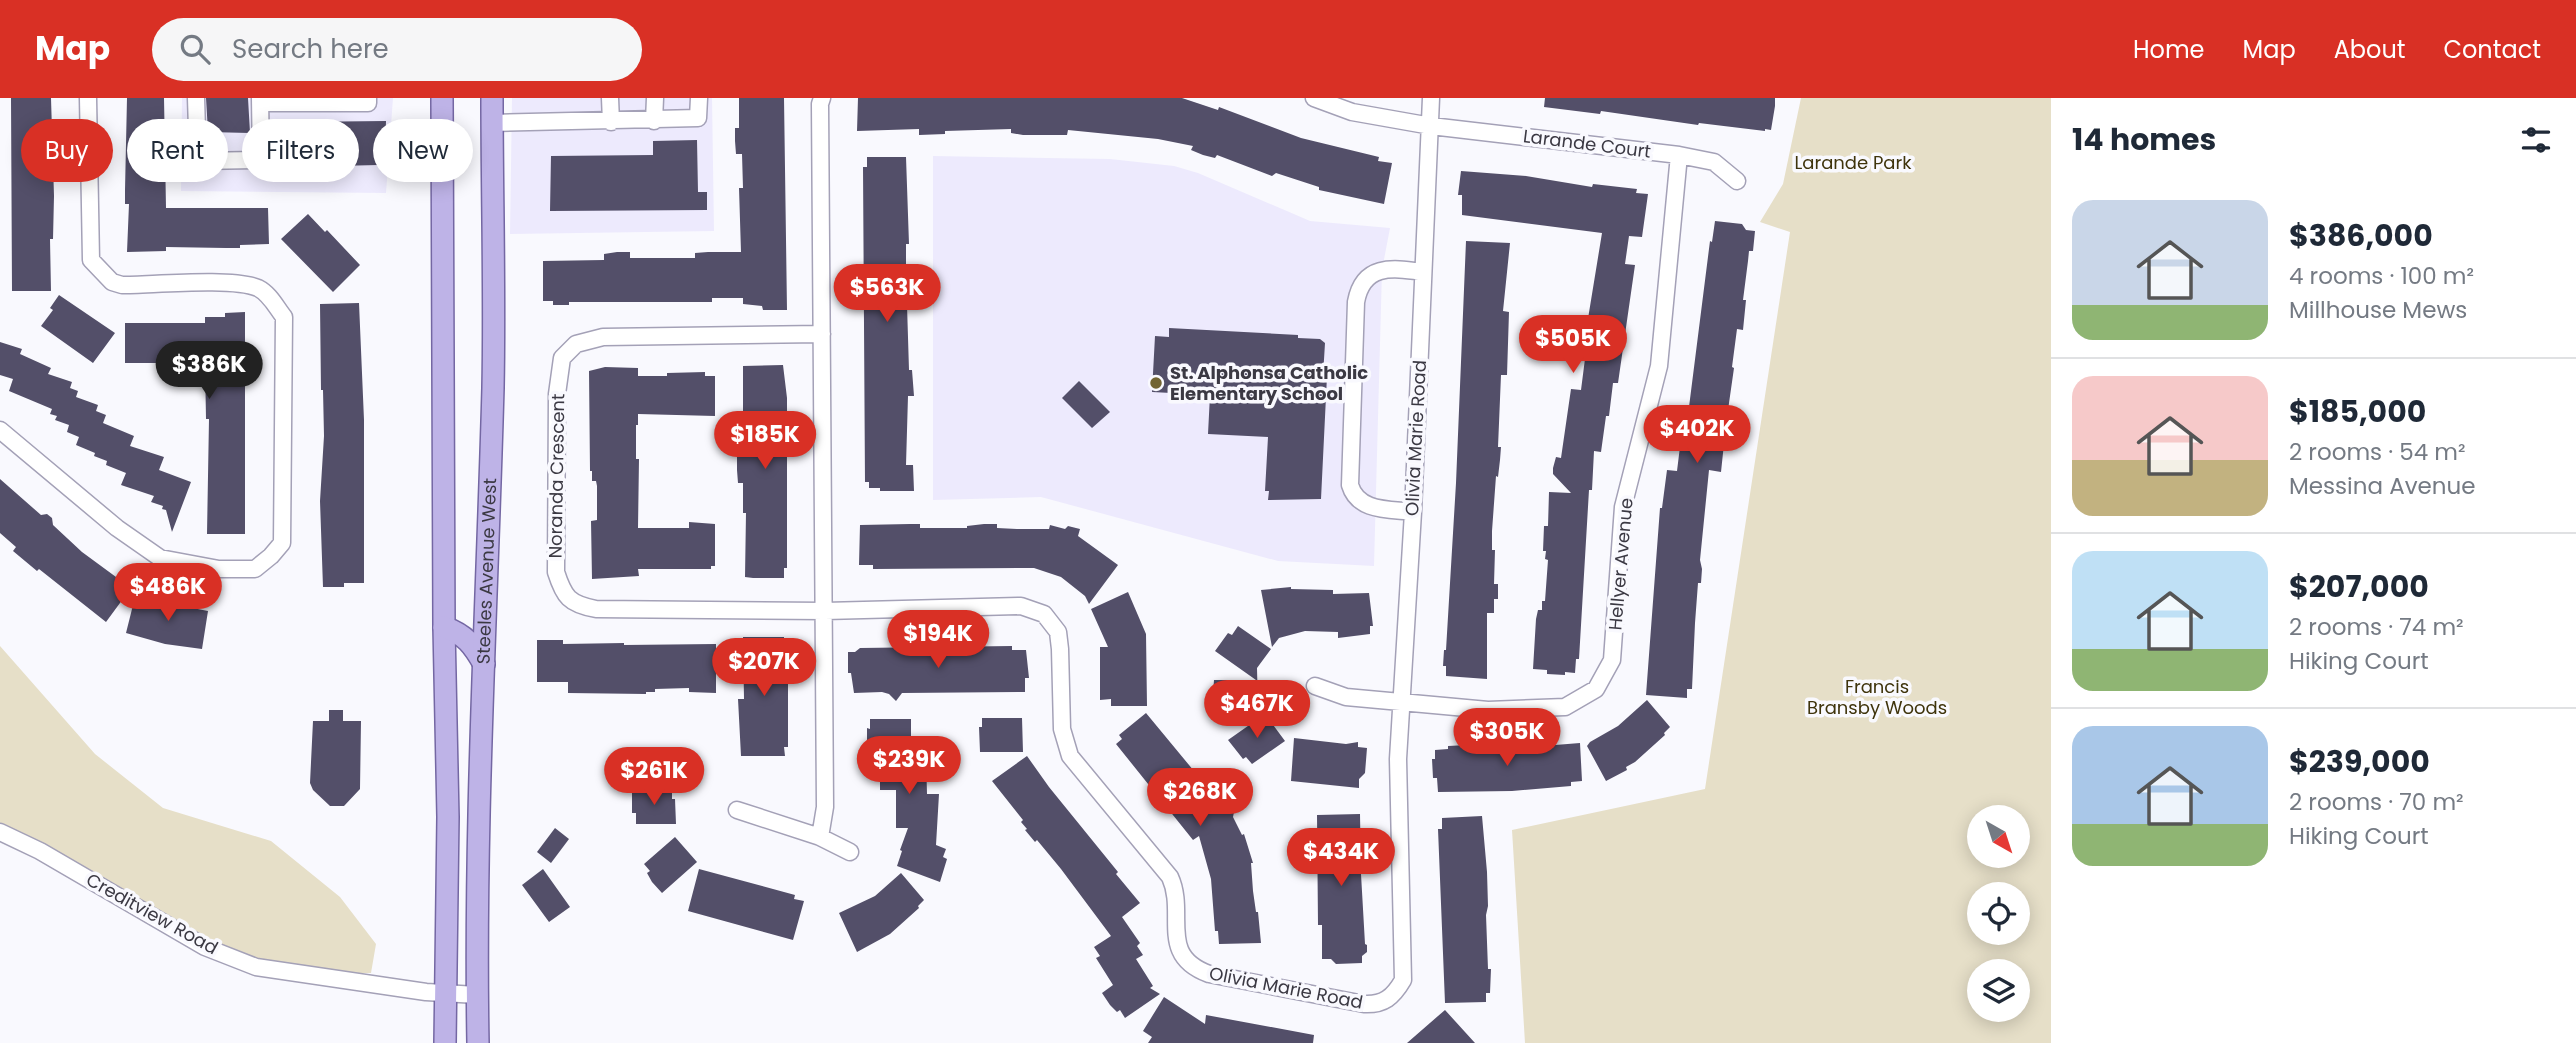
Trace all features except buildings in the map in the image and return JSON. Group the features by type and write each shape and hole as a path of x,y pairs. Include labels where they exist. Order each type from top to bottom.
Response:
{"main road":[{"path":"442,98 444,627 448,817 445,1043"},
{"name":"Steeles Avenue West","path":"478,1043 484,664 493,387 492,98"},
{"path":"444,627 461,633 472,643 484,664"}],"street":[{"path":"0,430 117,528 160,558 219,569 255,569 282,543 284,317 270,297 259,289 242,284 209,283 122,285 112,282 91,260 89,98"},
{"path":"195,98 198,161 261,160 260,101 368,103 368,98"},
{"path":"610,98 611,122"},
{"path":"654,98 654,121"},
{"path":"492,123 698,118 699,98"},
{"path":"820,836 825,807 822,98"},
{"name":"Larande Court","path":"1314,98 1353,112 1431,126 1679,155 1714,162 1737,181"},
{"name":"Olivia Marie Road","path":"825,611 1021,606 1044,614 1058,632 1062,729 1070,756 1170,877 1175,897 1179,948 1183,958 1198,970 1209,974 1364,1004 1375,1005 1387,1001 1403,980 1398,759 1431,98"},
{"name":"Hellyer Avenue","path":"1315,686 1346,698 1488,710 1565,707 1596,689 1612,660 1623,507 1659,366 1679,155"},
{"path":"1412,512 1365,504 1357,498 1350,485 1356,302 1363,285 1377,272 1397,268 1423,272"},
{"name":"Noranda Crescent","path":"822,334 603,337 576,344 562,358 557,394 556,572 561,588 569,600 589,608 825,611"},
{"path":"737,810 820,836 850,852"},
{"name":"Creditview Road","path":"0,832 40,851 205,947 256,967 445,994 477,995"}],"shaded area":[{"path":"182,98 393,98 391,119 373,119 373,182 387,182 386,193 181,191 181,182 228,182 228,119 182,119"},
{"path":"512,98 712,98 714,231 510,234"},
{"name":"St. Alphonsa Catholic Elementary School","path":"933,156 1110,159 1174,166 1198,173 1310,221 1390,228 1382,270 1374,566 1278,561 1041,497 933,500"}],"green space":[{"name":"Francis Bransby Woods","path":"1801,98 2051,98 2051,1043 1525,1043 1512,830 1705,789 1790,232 1760,222 1783,184"},
{"path":"0,646 95,754 163,808 271,841 340,897 376,944 371,973 287,973 164,923 50,847 0,827"}],"place":[{"name":"St. Alphonsa Catholic Elementary School","path":"1156,383"}],"park label":[{"name":"Larande Park","path":"1853,163"}]}
